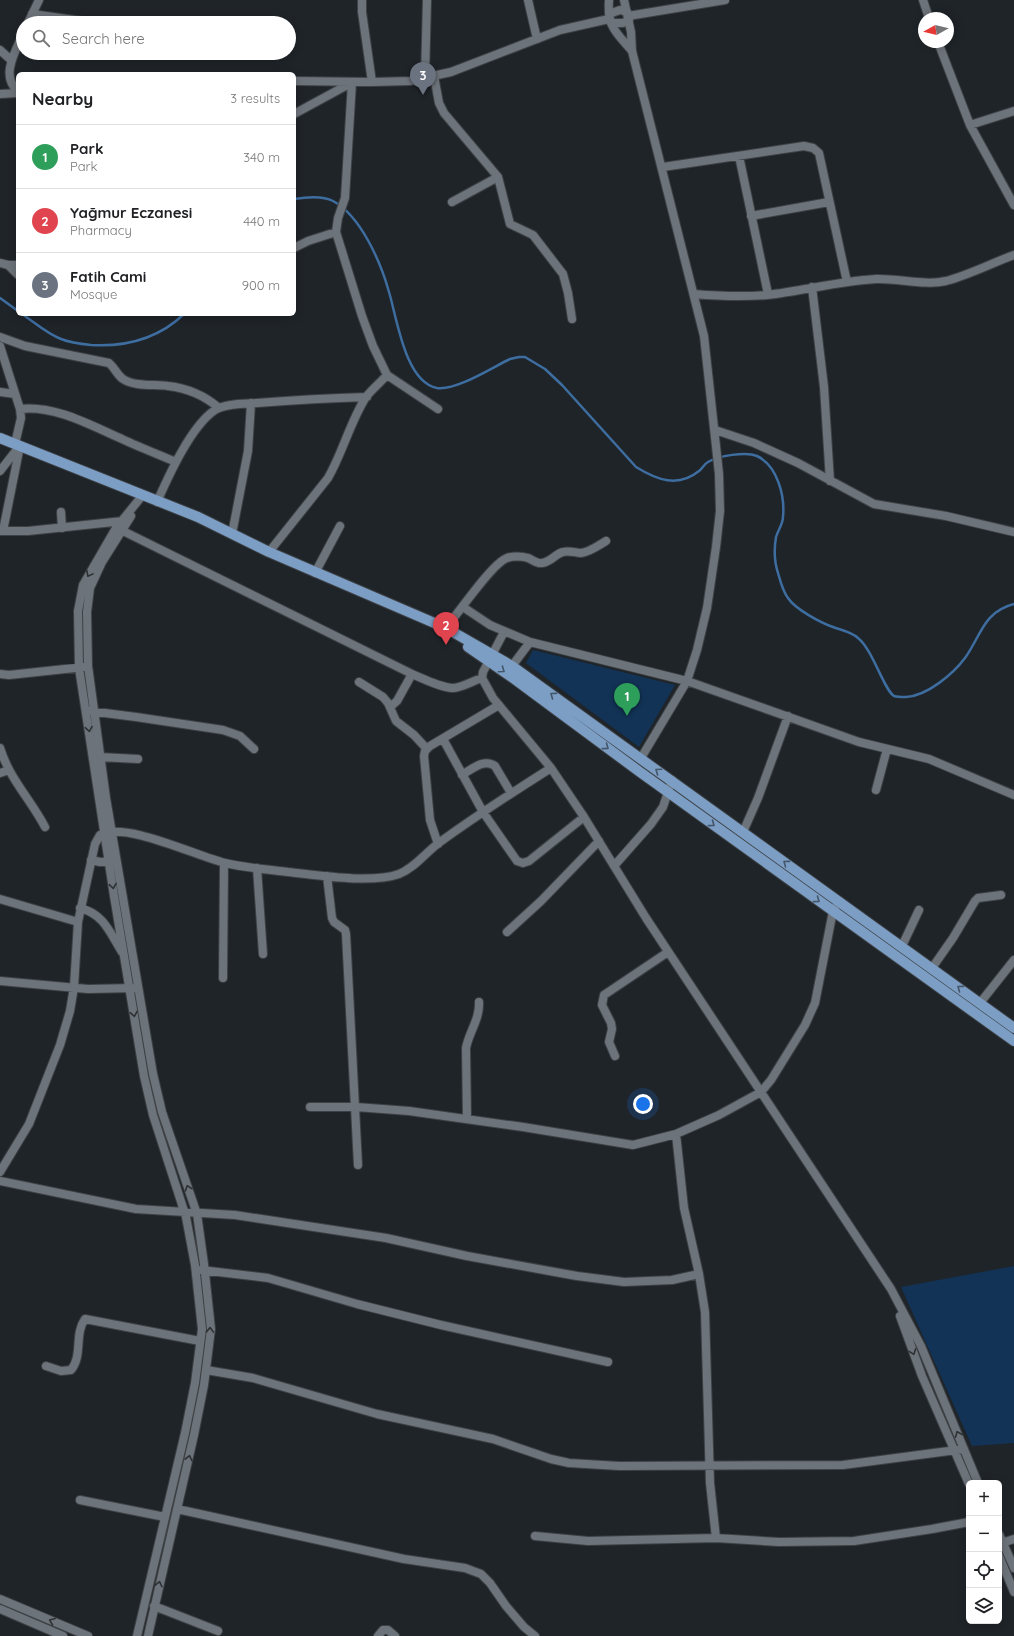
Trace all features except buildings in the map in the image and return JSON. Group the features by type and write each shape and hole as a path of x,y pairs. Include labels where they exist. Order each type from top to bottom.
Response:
{"main road":[{"path":"0,438 157,502 198,517 269,552 423,618 490,657 667,792 1014,1041"},
{"path":"490,657 512,666 1014,1028"}],"street":[{"path":"39,0 32,14 46,16"},
{"path":"362,0 362,12 372,82"},
{"path":"425,78 427,0"},
{"path":"528,0 537,39"},
{"path":"609,0 610,19 632,51"},
{"path":"624,0 632,36 632,51 704,336 715,430 719,474 720,511 707,608 698,650 687,681 641,758"},
{"path":"296,81 410,81 451,72 560,30 610,19 623,23 628,16 725,0"},
{"path":"923,0 927,12"},
{"path":"610,19 620,10 628,16"},
{"path":"940,48 970,125 1014,205"},
{"path":"0,50 10,63 9,81 16,90"},
{"path":"0,74 10,63 16,50"},
{"path":"434,76 439,103 444,113 498,177 510,224 533,235 563,274 572,319"},
{"path":"296,113 352,82"},
{"path":"352,82 345,198 338,218 336,232 362,316 373,346 388,375 438,409"},
{"path":"0,94 16,92"},
{"path":"970,125 1014,111"},
{"path":"662,167 804,146 813,148 819,153 847,282"},
{"path":"739,156 768,294"},
{"path":"452,202 498,177"},
{"path":"751,216 829,202"},
{"path":"296,247 308,241 336,232"},
{"path":"694,294 730,296 768,294 847,282 895,279 941,281 1014,255"},
{"path":"4,264 16,265"},
{"path":"4,264 16,273"},
{"path":"812,288 824,387 830,481"},
{"path":"0,337 25,346 108,364 113,367 123,379 128,381 178,388 198,395 218,408"},
{"path":"0,346 20,409 21,418 1,531 28,531 122,524 412,674 442,686 452,688 482,678 490,657 504,632"},
{"path":"269,552 328,478 336,465 355,419 367,397 388,375"},
{"path":"0,392 15,394"},
{"path":"157,502 176,462 205,419 218,408 251,403 367,397"},
{"path":"232,534 248,451 251,403"},
{"path":"20,409 28,408 44,410 80,421 176,462"},
{"path":"715,430 754,443 798,463 830,481 881,506 946,516 1014,532"},
{"path":"0,471 17,445"},
{"path":"108,832 100,757 80,668 78,611 83,585 142,496"},
{"path":"61,512 62,528"},
{"path":"122,524 90,588 87,612 90,712 113,861 140,988 153,1074 162,1112 197,1214 211,1329 206,1370 194,1435 148,1636"},
{"path":"315,572 340,526"},
{"path":"444,630 488,574 500,562 507,558 528,558 537,563 544,563 563,552 569,551 581,553 606,541"},
{"path":"463,607 480,619 504,632 530,642 687,681 859,742 929,759 1014,795"},
{"path":"512,666 530,642"},
{"path":"0,674 9,675 88,666"},
{"path":"390,707 397,701 412,674"},
{"path":"482,678 499,705 551,768 584,817 668,952 890,1289 921,1346 977,1480"},
{"path":"359,682 383,697 390,707 396,721 414,734 427,749"},
{"path":"438,844 430,820 424,756 427,749 499,705"},
{"path":"90,712 136,717 223,730 240,736 254,749"},
{"path":"743,832 758,798 788,716"},
{"path":"443,739 482,812 514,859 522,863 529,861 584,817"},
{"path":"0,748 9,770 39,815 45,827"},
{"path":"876,790 887,749"},
{"path":"100,757 138,760"},
{"path":"462,775 482,764 490,763 495,766 512,793"},
{"path":"1,1168 29,1124 62,1038 70,1011 74,988 80,908 95,844 100,835 108,832 149,837 224,863 256,868 327,876 364,878 399,874 410,868 438,844 482,812 551,768"},
{"path":"0,773 9,770"},
{"path":"614,866 651,824 663,807 672,780"},
{"path":"507,932 541,901 599,842"},
{"path":"91,860 113,861"},
{"path":"113,861 124,956 144,1076 153,1115 185,1213 196,1270 202,1328 195,1383 185,1433 137,1636"},
{"path":"224,863 224,978"},
{"path":"256,868 263,954"},
{"path":"327,876 332,918 334,922 345,930 346,934 358,1164"},
{"path":"932,968 953,938 975,901 978,898 1001,896"},
{"path":"0,899 78,922"},
{"path":"310,1107 356,1106 408,1111 633,1145 676,1134 719,1115 760,1092 771,1080 805,1025 815,1003 833,911 838,901"},
{"path":"80,908 91,911 100,918 124,956"},
{"path":"902,946 919,910"},
{"path":"615,1056 609,1042 612,1029 611,1023 602,1005 604,995 668,952"},
{"path":"980,1003 1014,962"},
{"path":"0,981 74,988 140,988"},
{"path":"467,1119 466,1048 478,1016 479,1002"},
{"path":"676,1134 684,1208 699,1274 705,1320 709,1466 716,1538"},
{"path":"0,1181 136,1209 197,1214 235,1215 386,1238 467,1256 577,1276 624,1282 672,1280 699,1274"},
{"path":"196,1270 268,1278 356,1304 441,1325 608,1362"},
{"path":"890,1289 922,1376 967,1480"},
{"path":"46,1366 61,1371 72,1370 77,1360 81,1328 85,1319 200,1341"},
{"path":"206,1370 253,1378 377,1414 493,1438 551,1459 569,1463 619,1466 843,1465 964,1449"},
{"path":"80,1500 165,1517"},
{"path":"177,1509 404,1559 470,1570 481,1574 515,1616 535,1636"},
{"path":"535,1536 588,1541 716,1538 779,1542 854,1541 966,1523"},
{"path":"1002,1544 1014,1539"},
{"path":"1002,1546 1014,1568"},
{"path":"1002,1563 1014,1592"},
{"path":"0,1599 88,1636"},
{"path":"154,1606 218,1631"},
{"path":"0,1609 63,1636"},
{"path":"378,1636 383,1630 388,1630 395,1636"}],"shaded area":[{"path":"533,650 675,685 639,747 526,663"},
{"path":"1014,1266 1014,1443 972,1446 901,1287"}],"waterway":[{"path":"296,199 319,197 329,199 343,208 361,229 381,268 404,348 417,374 426,383 437,388 454,386 474,378 510,359 525,357 545,369 562,385 636,467 652,476 675,481 683,479 699,471 708,462 732,455 752,455 757,456 764,461 775,474 783,500 783,520 776,537 775,555 777,568 786,595 796,607 815,619 856,636 869,651 886,686 894,696 914,696 931,688 947,677 965,658 989,619 1004,608 1014,604"},
{"path":"0,298 16,310"},
{"path":"25,316 56,337 80,344 91,345 117,345 141,340 163,330 182,316"}],"place":[{"name":"Fatih Cami","path":"423,95"},
{"name":"Yağmur Eczanesi","path":"446,645"},
{"name":"Park","path":"627,716"}]}
